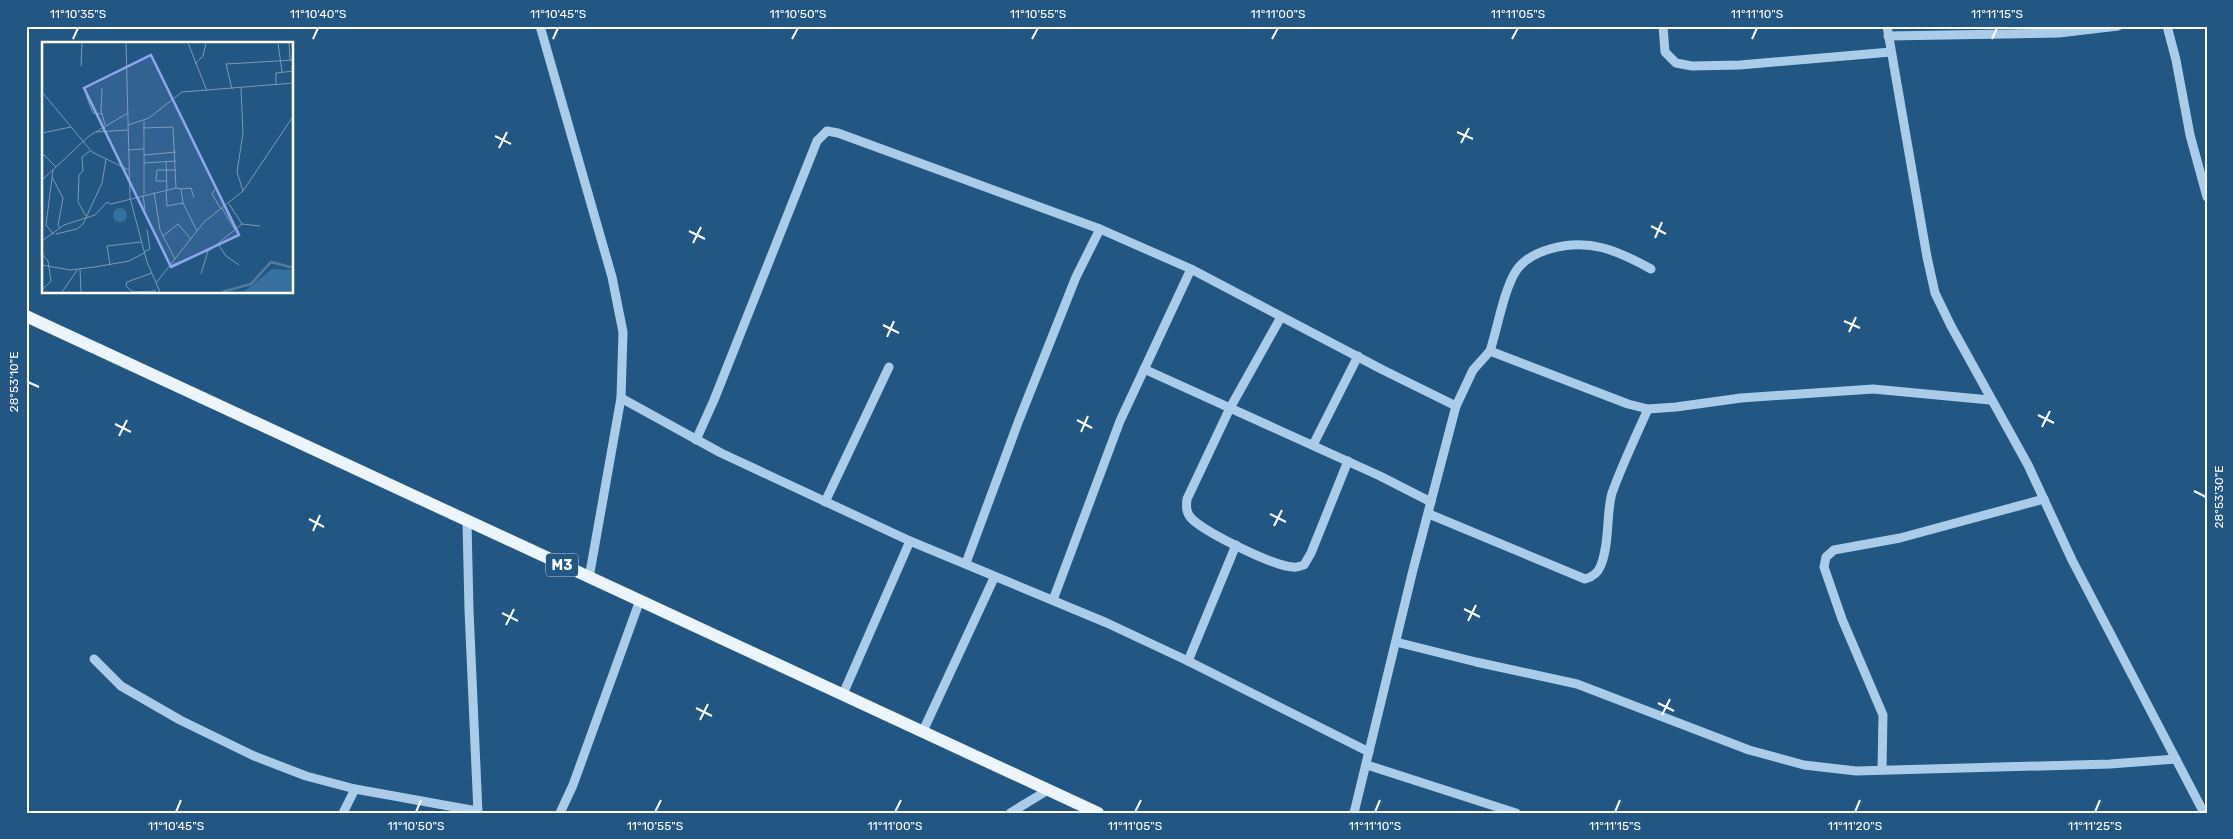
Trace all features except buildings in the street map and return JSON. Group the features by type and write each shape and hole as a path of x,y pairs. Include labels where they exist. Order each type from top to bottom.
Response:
{"main road":[{"name":"M3","path":"26,316 467,522 924,730 1098,813"}],"street":[{"path":"540,26 619,305 623,332 621,398 589,578"},
{"path":"1663,26 1665,52 1676,63 1692,66 1740,65 1891,52"},
{"path":"1887,26 1927,257 1936,293 1990,400 2028,465 2072,560 2204,813"},
{"path":"1888,36 2059,33 2118,26"},
{"path":"2168,26 2190,134 2207,197"},
{"path":"696,440 714,400 817,141 827,131 838,133 1100,229 1191,269 1456,406"},
{"path":"966,563 1019,420 1076,277 1100,229"},
{"path":"1354,813 1367,765 1368,752 1412,570 1429,514 1456,406 1473,370 1490,351 1515,272 1525,260 1538,252 1566,244 1589,244 1626,255 1651,269"},
{"path":"1053,600 1103,464 1144,369 1191,269"},
{"path":"1281,317 1230,408 1187,499 1186,510 1192,520 1236,544 1277,563 1294,568 1304,564 1328,514 1348,461"},
{"path":"1490,351 1628,404 1648,409 1741,398 1873,389 1990,400"},
{"path":"1313,445 1358,356"},
{"path":"825,502 889,367"},
{"path":"1144,369 1348,461 1431,502"},
{"path":"621,398 696,440 825,502 910,541 966,563 994,578 1053,600 1188,661 1368,752"},
{"path":"1429,514 1585,579 1591,578 1597,573 1601,565 1609,531 1613,492 1648,409"},
{"path":"1882,770 1883,715 1842,619 1824,567 1826,557 1834,550 1900,538 2044,499"},
{"path":"94,659 121,686 180,720 254,756 306,776 355,789 477,812 467,522"},
{"path":"843,694 910,541"},
{"path":"1188,661 1236,544"},
{"path":"924,730 994,578"},
{"path":"560,813 573,785 640,600"},
{"path":"1396,642 1577,684 1749,750 1804,764 1856,771 2102,764 2176,759"},
{"path":"1367,765 1516,813"},
{"path":"343,813 355,789"},
{"path":"1010,813 1048,790"}]}
